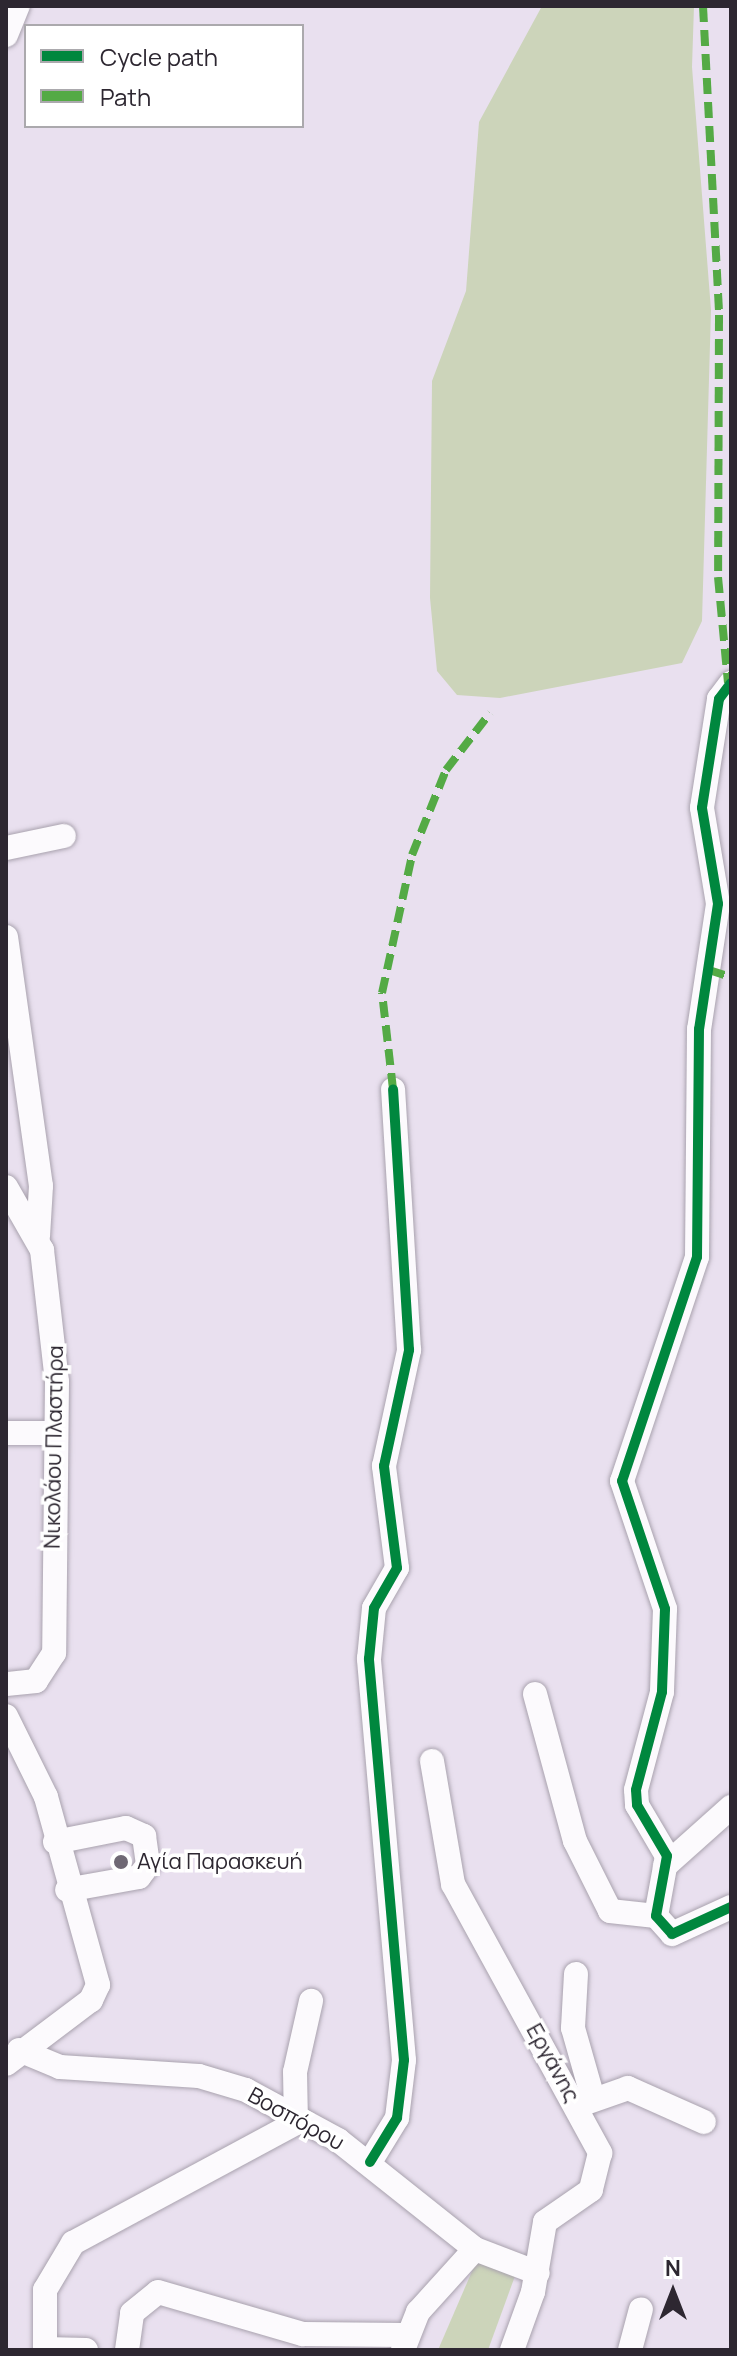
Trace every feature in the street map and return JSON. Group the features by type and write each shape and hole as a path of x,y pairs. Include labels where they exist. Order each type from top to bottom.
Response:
{"street":[{"path":"6,35 18,6"},
{"path":"656,1916 665,1866 664,1848 636,1799 662,1692 662,1588 622,1481 697,1257 699,1029 718,904 702,808 719,699 731,683"},
{"path":"6,848 64,836"},
{"path":"6,937 41,1186 38,1236"},
{"path":"370,2162 394,2124 404,2080 369,1659 374,1608 397,1568 384,1466 409,1350 393,1089"},
{"name":"Νικολάου Πλαστήρα","path":"6,1187 14,1212 38,1236 55,1325 54,1653 36,1681 6,1684"},
{"path":"6,1433 53,1433"},
{"path":"535,1694 575,1841 610,1911 656,1916 672,1934 731,1907"},
{"path":"6,1716 46,1797 67,1890 97,1991 12,2057"},
{"name":"Εργάνης","path":"432,1761 453,1884 585,2102 599,2146 600,2174 587,2194 545,2222 538,2273 512,2350"},
{"path":"665,1866 731,1807"},
{"path":"55,1842 126,1828 144,1836 148,1865 139,1877 67,1890"},
{"path":"576,1974 573,2028 585,2102 628,2088 704,2122"},
{"path":"86,2350 45,2350 45,2290 73,2243 290,2128 298,2117 295,2072 311,2001"},
{"name":"Βοσπόρου","path":"12,2057 60,2067 219,2080 298,2117 370,2162 475,2249 538,2273"},
{"path":"127,2350 131,2315 142,2298 158,2292 303,2334 404,2343 475,2249"},
{"path":"630,2350 641,2309"}],"green space":[{"path":"542,6 694,6 692,67 711,310 702,621 682,663 500,698 457,695 437,671 430,598 432,381 466,291 479,122"},
{"path":"476,2262 515,2276 488,2350 438,2350"}],"marked path":[{"path":"703,6 719,315 718,577 728,683"},
{"path":"393,1089 382,993 412,855 446,770 490,713"},
{"path":"709,970 731,977"}],"cycle path":[{"path":"731,683 719,699 702,808 718,904 699,1029 697,1257 622,1481 665,1609 662,1692 636,1790 637,1805 667,1856 656,1916 672,1934 731,1907"},
{"path":"370,2162 397,2118 404,2060 369,1659 374,1608 397,1568 384,1466 409,1350 393,1089"}],"place":[{"name":"Αγία Παρασκευή","path":"121,1862"}]}
